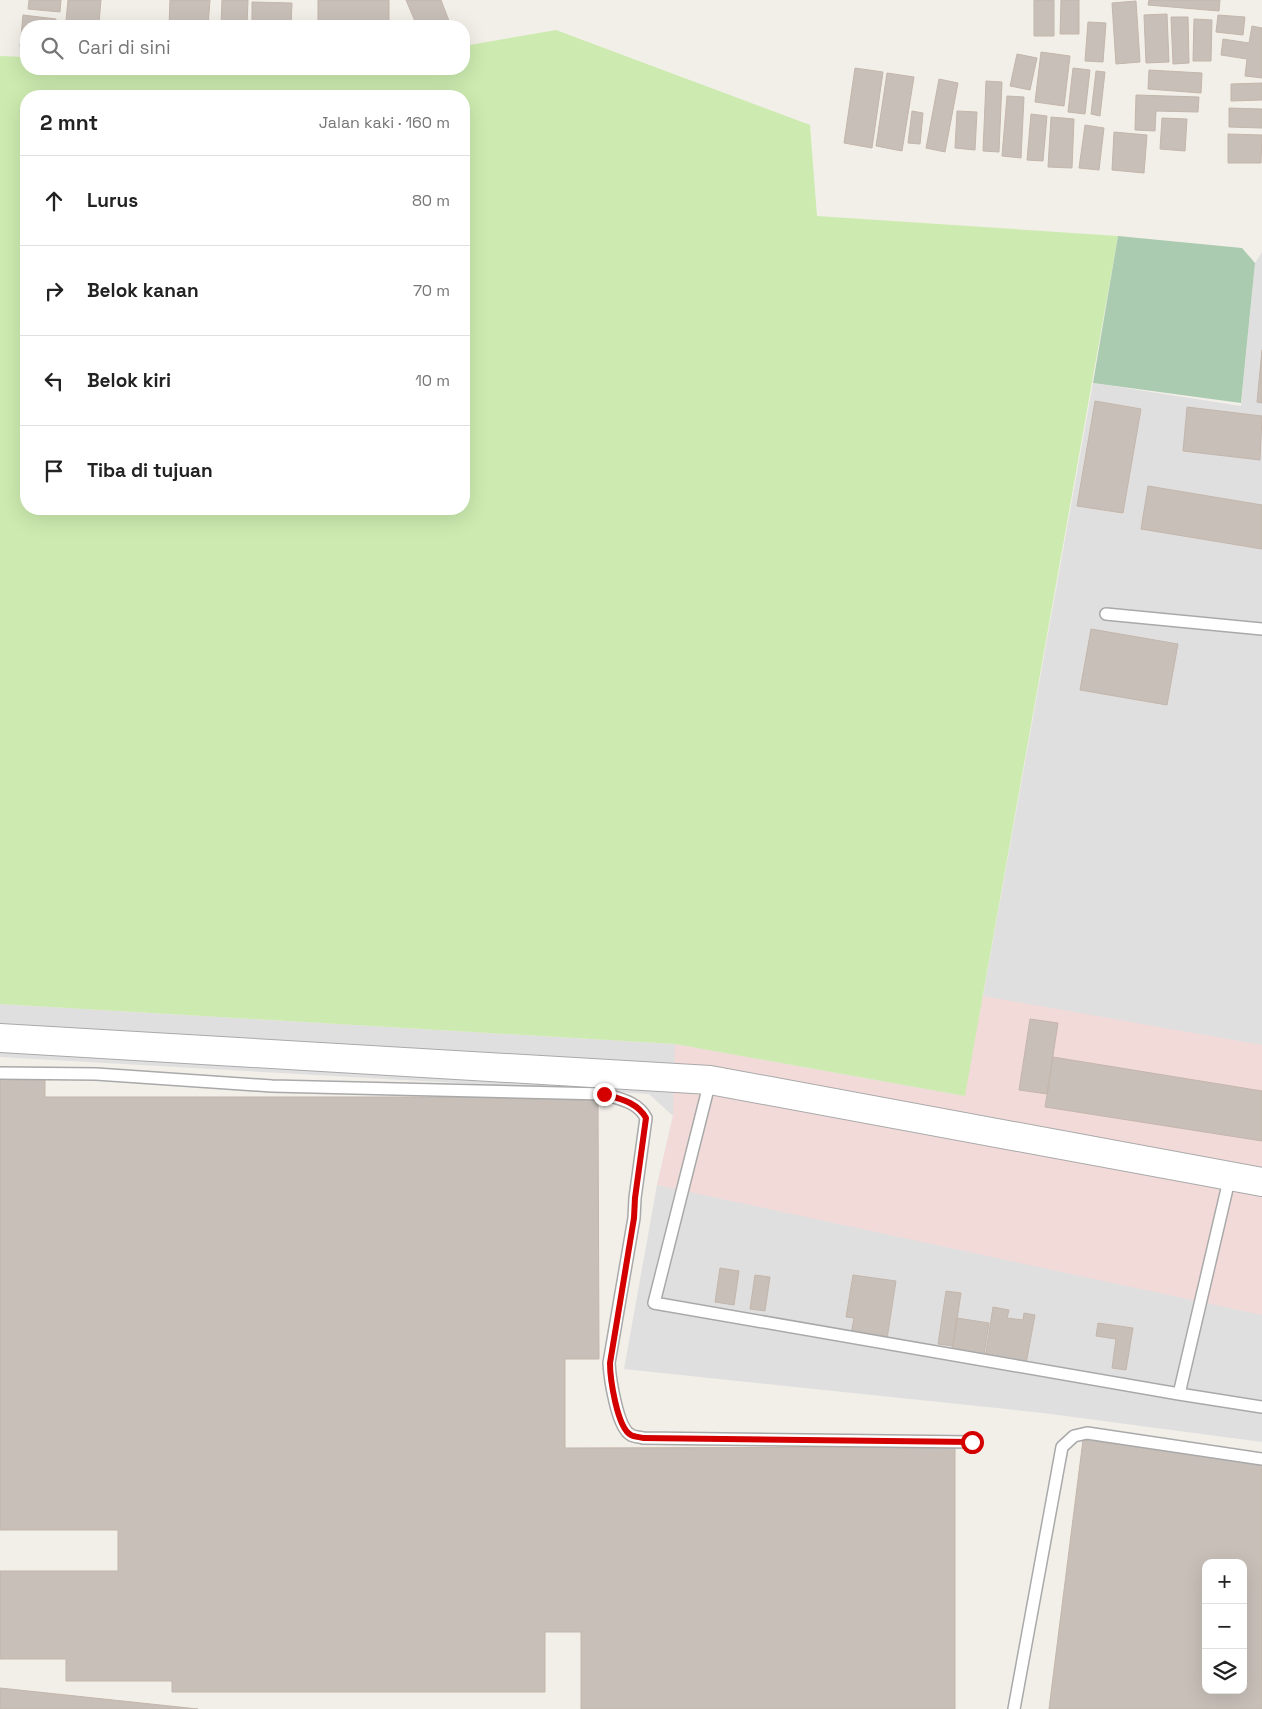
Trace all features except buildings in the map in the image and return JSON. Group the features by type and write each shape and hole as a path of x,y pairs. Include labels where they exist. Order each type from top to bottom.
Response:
{"street":[{"path":"0,1038 710,1080 1262,1182"}],"lane":[{"path":"1106,614 1262,629"},
{"path":"0,1073 96,1074 272,1086 604,1094 634,1104 642,1110 646,1118 634,1218 610,1363 610,1379 622,1424 630,1435 643,1438 972,1442"},
{"path":"710,1080 654,1303 1262,1407"},
{"path":"1179,1394 1230,1176"},
{"path":"1014,1709 1062,1447 1074,1436 1087,1433 1262,1459"}],"shaded area":[{"path":"1262,252 1262,1442 1043,1413 624,1369 657,1185 673,1116 649,1094 0,1057 0,1004 675,1044 965,1096 1093,383 1241,406 1255,263"},
{"path":"983,996 1262,1045 1262,1315 657,1185 673,1116 675,1044 964,1096"}],"green space":[{"path":"556,30 810,125 817,216 1118,236 965,1096 675,1044 0,1004 0,56 20,57 20,75 470,75 470,45"},
{"path":"1118,236 1242,248 1255,263 1241,403 1093,383"}],"route":[{"path":"604,1094 634,1104 642,1110 646,1118 634,1218 610,1363 610,1379 622,1424 630,1435 643,1438 972,1442"}]}
